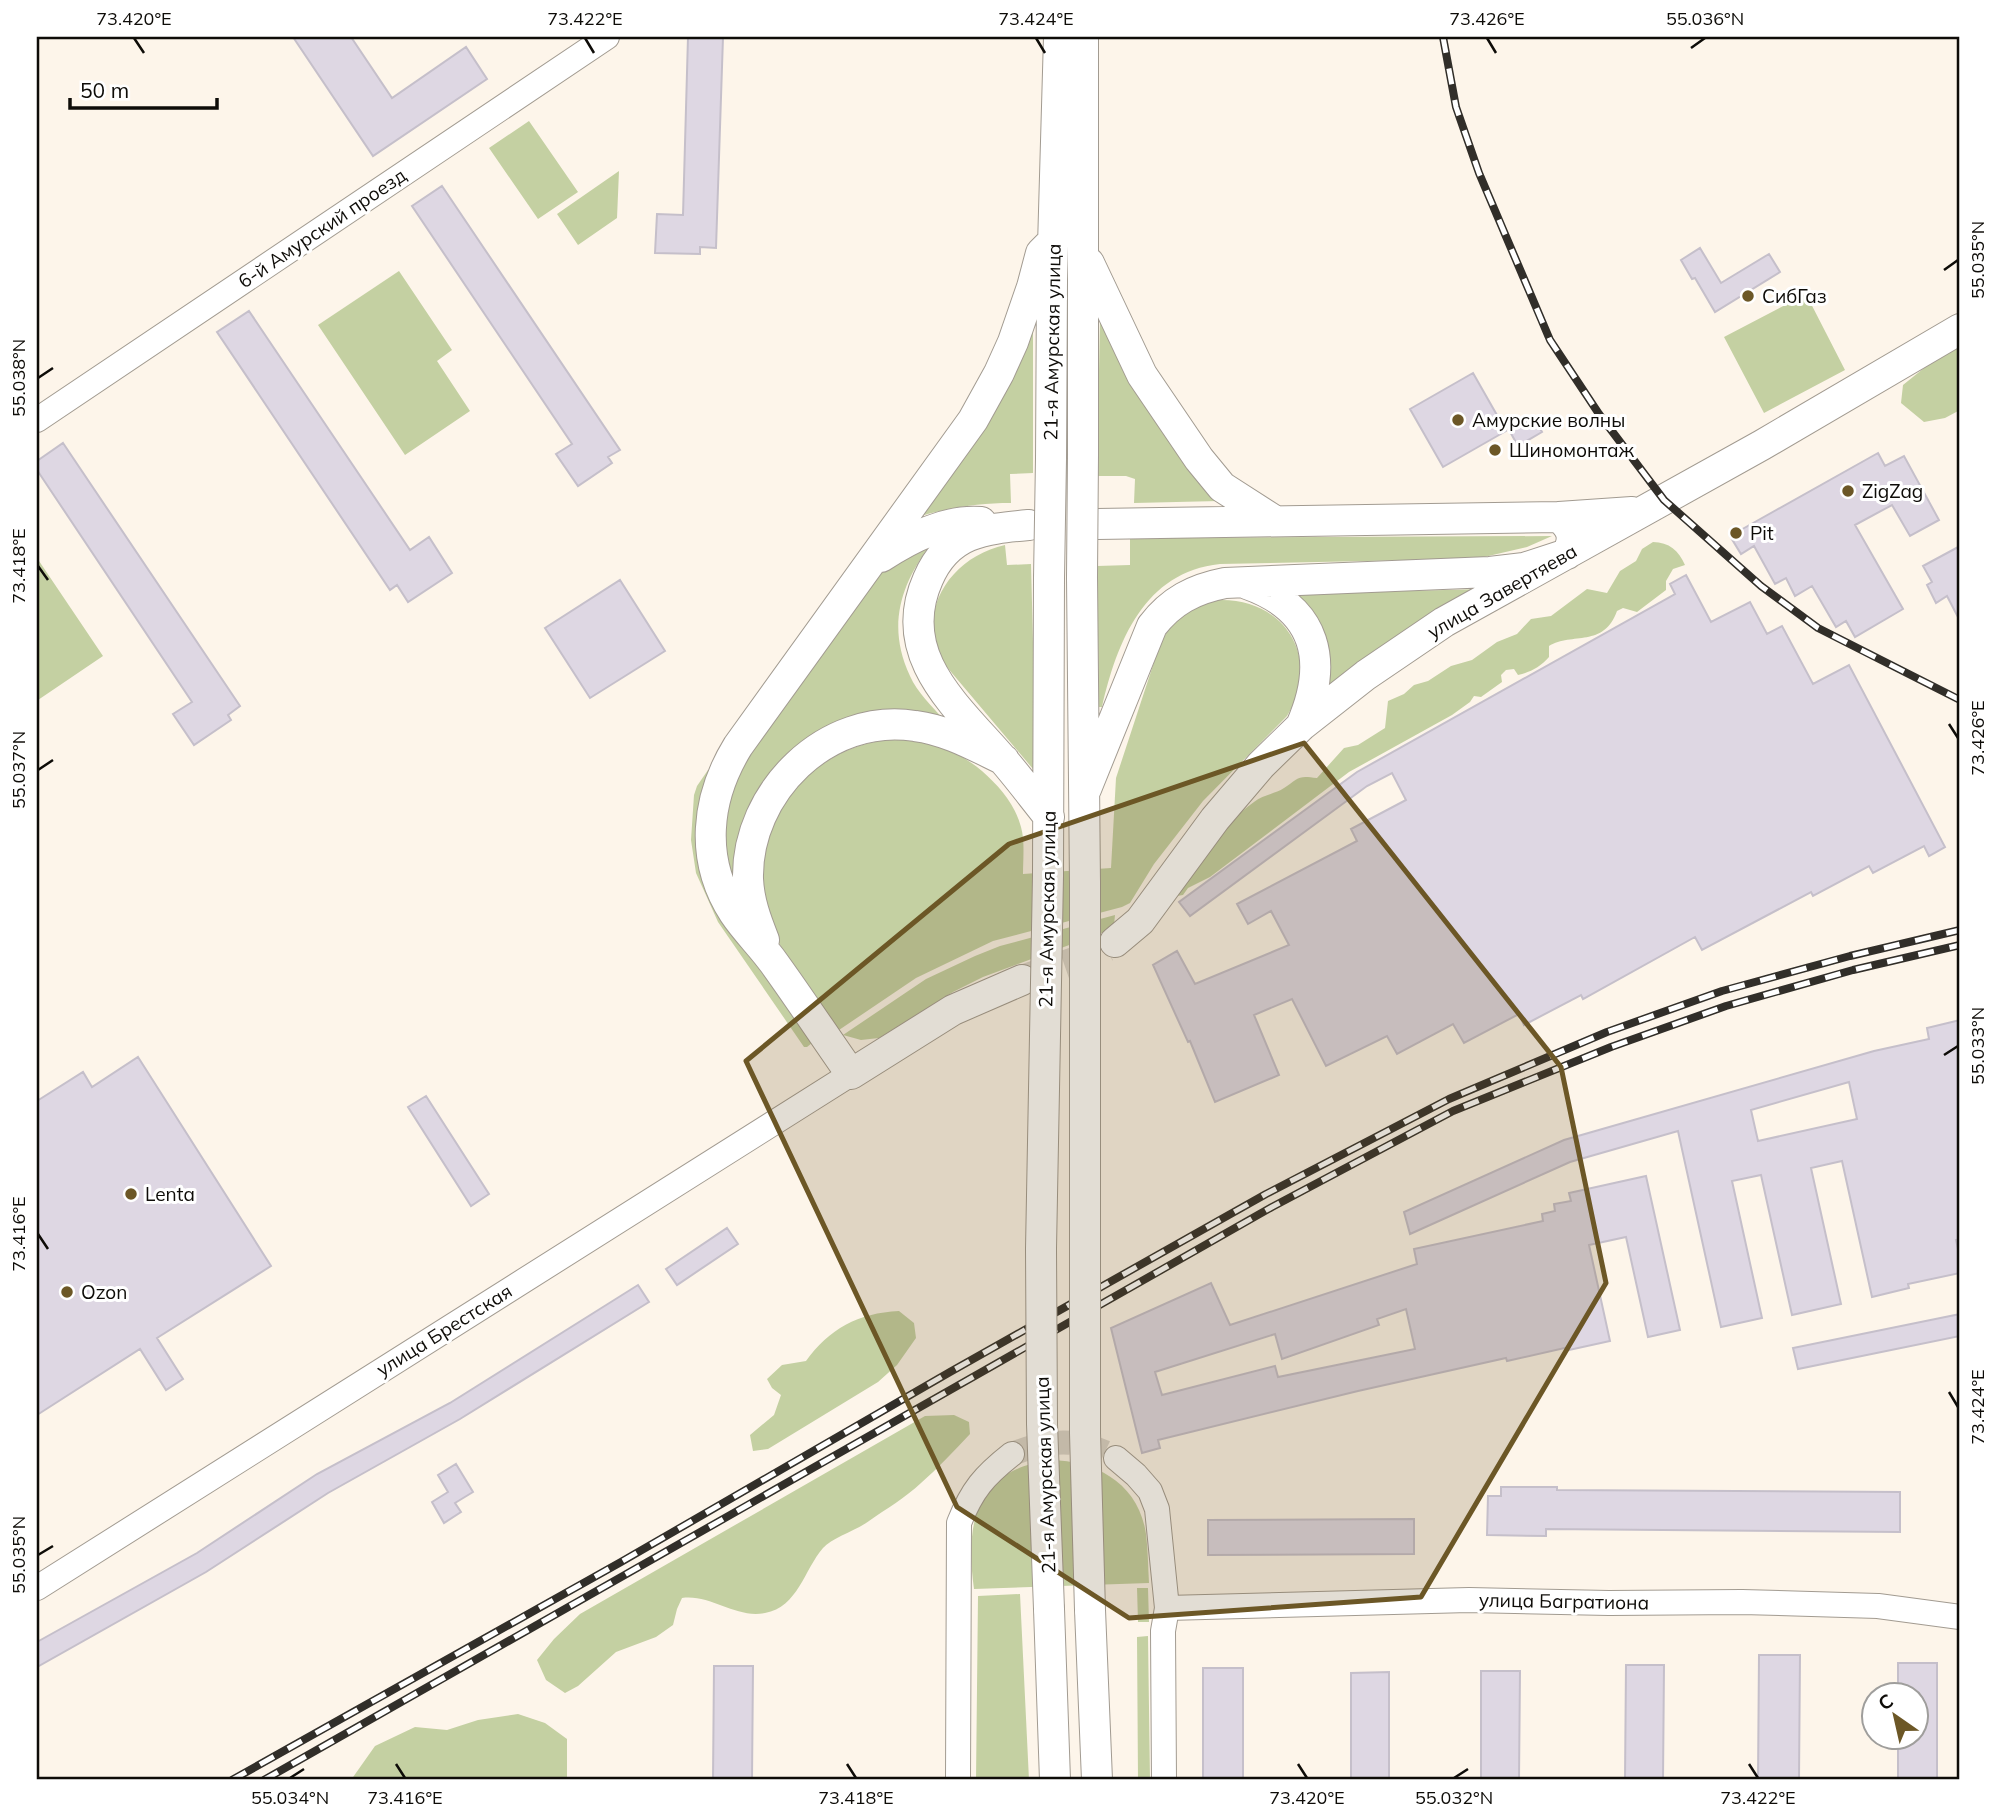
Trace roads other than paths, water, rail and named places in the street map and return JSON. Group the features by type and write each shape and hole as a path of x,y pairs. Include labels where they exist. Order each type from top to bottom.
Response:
{"main road":[{"name":"21-я Амурская улица","path":"1055,1780 1042,1424 1041,1249 1049,817 1053,241 1059,37"},
{"name":"21-я Амурская улица","path":"1083,37 1085,1433 1097,1780"},
{"path":"1022,980 953,1010 851,1074 772,960 741,924 724,896 712,861 710,843 713,804 726,766 958,441 986,397 1013,342 1041,253 1053,241"},
{"path":"1083,249 1137,367 1199,459 1222,487 1279,523"},
{"name":"улица Завертяева","path":"1115,942 1140,921 1241,786 1301,726 1403,648 1444,622 1762,445 1960,329"},
{"path":"1097,524 1559,517 1642,512"},
{"path":"1086,789 1152,626 1169,606 1185,595 1210,586 1243,583 1490,572 1524,568 1567,554 1573,536 1569,526 1559,517"},
{"path":"867,567 893,549 939,527 968,521 1017,526 971,534 948,549 929,576 918,604 916,618 922,652 931,673 1049,817"},
{"path":"1243,583 1278,598 1303,624 1310,639 1315,653 1316,677 1301,726"},
{"path":"772,960 752,908 749,867 755,832 763,809 779,784 797,765 838,736 888,725 913,725 943,732 1003,760"}],"street":[{"name":"6-й Амурский проезд","path":"37,420 607,37"},
{"name":"улица Брестская","path":"37,1588 851,1074"},
{"path":"958,1780 960,1524 973,1491 990,1471 1012,1454"},
{"path":"1116,1458 1150,1491 1157,1509 1167,1608 1163,1632 1164,1780"},
{"name":"улица Багратиона","path":"1167,1608 1469,1600 1742,1602 1878,1606 1960,1617"}],"tunnel":[{"path":"1022,980 1083,959 1106,947"},
{"path":"1012,1454 1039,1445 1065,1442 1090,1446 1116,1458"}],"railway":[{"path":"1443,37 1456,107 1479,173 1550,340 1599,414 1664,500 1761,586 1818,628 1960,700"},
{"path":"232,1780 621,1562 1266,1194 1449,1099 1607,1032 1722,991 1850,956 1960,930"},
{"path":"264,1780 1272,1207 1453,1111 1611,1047 1726,1006 1853,970 1960,945"}],"place":[{"name":"СибГаз","path":"1748,296"},
{"name":"Амурские волны","path":"1458,420"},
{"name":"Шиномонтаж","path":"1495,450"},
{"name":"ZigZag","path":"1848,491"},
{"name":"Pit","path":"1736,533"},
{"name":"Lenta","path":"131,1194"},
{"name":"Ozon","path":"67,1292"}]}
